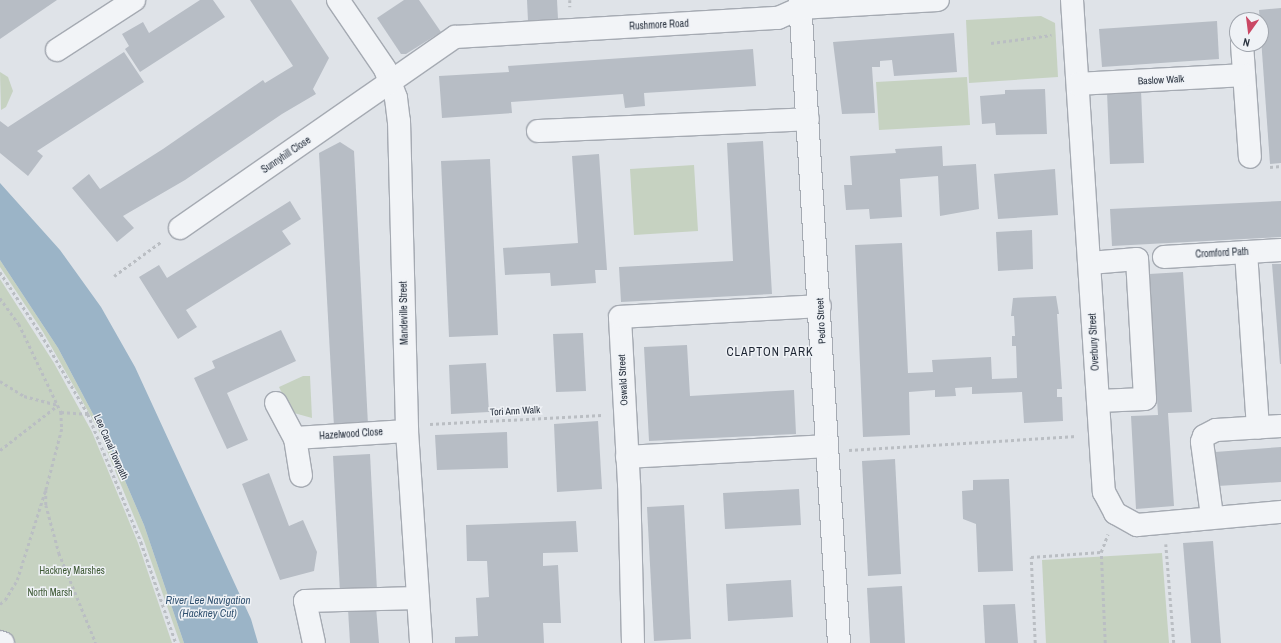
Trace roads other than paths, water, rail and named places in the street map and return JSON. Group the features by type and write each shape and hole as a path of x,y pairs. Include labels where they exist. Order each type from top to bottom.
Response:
{"street":[{"path":"57,50 134,0"},
{"name":"Mandeville Street","path":"338,0 385,69 392,83 400,121 407,428 421,643"},
{"name":"Rushmore Road","path":"392,83 455,37 778,18 800,4 938,0"},
{"name":"Overbury Street","path":"1072,0 1104,492 1115,513 1137,525 1212,516"},
{"name":"Pedro Street","path":"800,4 820,306 839,643"},
{"path":"1243,52 1244,75 1258,162"},
{"name":"Baslow Walk","path":"1078,84 1244,75"},
{"name":"Sunnyhill Close","path":"180,228 392,83"},
{"path":"538,131 808,119"},
{"name":"Cromford Path","path":"1164,257 1281,250"},
{"path":"1246,252 1258,428"},
{"path":"1090,263 1137,259 1145,399 1098,401"},
{"name":"Oswald Street","path":"633,643 627,457 620,317 820,306"},
{"path":"276,404 295,438 301,476"},
{"path":"1281,426 1216,430 1204,436 1202,442 1212,516 1281,512"},
{"name":"Hazelwood Close","path":"295,438 407,428"},
{"path":"627,457 828,449"},
{"path":"314,643 305,601 418,598"}],"water":[{"name":"River Lee Navigation (Hackney Cut)","path":"0,183 60,250 101,307 135,367 251,619 258,643 184,643 144,525 111,448 58,348 0,260"}],"district":[{"name":"CLAPTON PARK","path":"770,353"}],"park label":[{"name":"Hackney Marshes","path":"72,571"},
{"name":"North Marsh","path":"50,593"}]}
